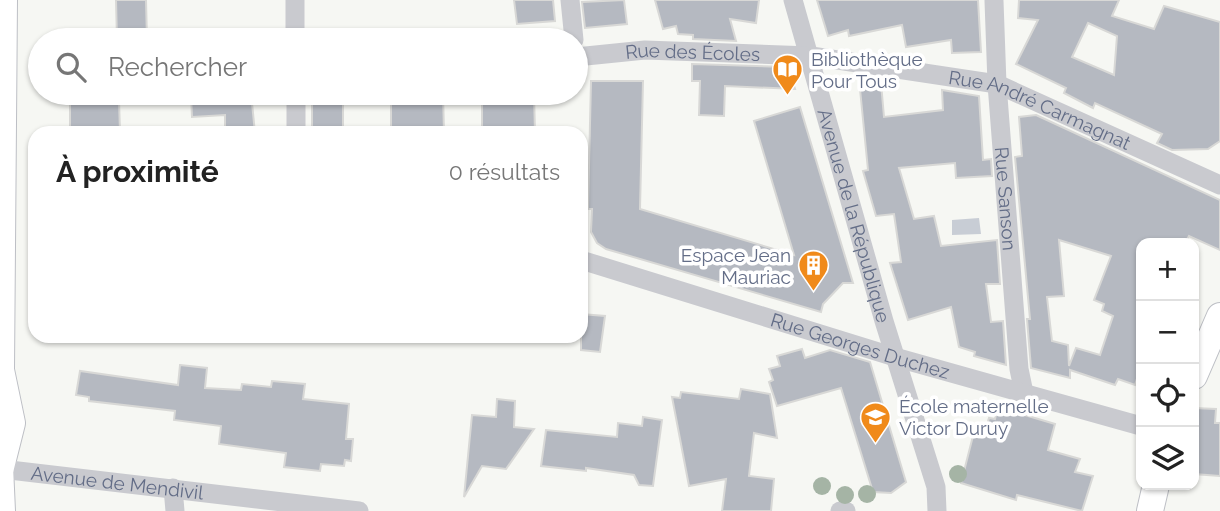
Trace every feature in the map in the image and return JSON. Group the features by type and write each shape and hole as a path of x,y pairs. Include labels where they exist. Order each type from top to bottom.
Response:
{"street":[{"path":"2,511 0,469 12,423 1,370 4,0"},
{"path":"295,0 295,28"},
{"path":"570,0 573,28"},
{"name":"Avenue de la République","path":"793,0 884,321 898,358 936,487 937,511"},
{"name":"Rue Sanson","path":"994,1 997,84 1019,369 1024,393"},
{"name":"Rue des Écoles","path":"588,56 645,50 811,56"},
{"name":"Rue André Carmagnat","path":"811,56 997,84 1220,185"},
{"path":"296,105 296,126"},
{"name":"Rue Georges Duchez","path":"588,262 898,358 1136,425"},
{"path":"1199,364 1220,316"},
{"name":"Avenue de Mendivil","path":"0,469 359,511"},
{"path":"173,488 175,511"},
{"path":"1150,511 1155,490"},
{"path":"840,511 846,511"}],"shaded area":[{"path":"979,218 981,234 952,235 952,220"}],"building":[{"path":"116,0 146,0 147,28 117,28"},
{"path":"514,0 553,0 555,21 517,24"},
{"path":"624,0 627,24 585,28 582,2"},
{"path":"655,0 759,0 756,23 730,19 736,41 693,39 693,35 678,34 676,26 663,29"},
{"path":"817,0 978,0 981,52 952,53 951,40 906,47 902,25 849,36 848,30 828,36"},
{"path":"1019,0 1119,0 1112,16 1154,29 1164,6 1220,22 1220,141 1208,149 1172,150 1157,143 1162,134 1095,103 1093,108 1064,93 1066,88 1016,64 1038,20 1018,18","holes":["1088,23 1117,36 1114,75 1072,57"]},
{"path":"692,64 788,67 795,89 725,86 724,116 699,115 700,81 692,81"},
{"path":"591,81 643,81 640,209 794,255 754,121 800,107 853,283 843,283 823,304 821,312 606,249 597,243 591,232 592,209 588,209"},
{"path":"881,83 884,117 943,110 942,90 979,96 983,160 991,159 992,176 956,178 955,163 899,168 914,219 934,216 941,246 997,240 1000,284 986,284 991,322 1003,321 1006,365 974,356 975,352 959,347 951,307 908,320 890,263 901,262 894,214 876,216 863,171 868,170 860,89"},
{"path":"70,105 119,105 120,126 70,126"},
{"path":"191,105 252,105 254,126 225,126 225,115 192,117"},
{"path":"312,105 343,105 343,126 312,126"},
{"path":"391,105 443,105 444,126 391,126"},
{"path":"482,105 534,105 535,126 482,126"},
{"path":"1036,115 1220,200 1220,250 1199,241 1199,238 1189,236 1136,238 1135,385 1118,379 1115,385 1070,370 1070,378 1031,368 1027,319 1030,319 1015,157 1022,156 1019,117","holes":["1059,240 1111,256 1094,300 1104,304 1102,311 1113,316 1100,355 1076,348 1069,366 1068,345 1052,341 1047,297 1064,296"]},
{"path":"588,315 605,316 600,352 581,350 581,343 588,343"},
{"name":"École maternelle Victor Duruy","path":"802,349 805,358 830,350 870,362 906,482 891,493 873,492 841,388 777,406 769,382 773,380 769,369 780,366 777,356"},
{"path":"180,365 207,368 205,388 241,390 242,384 271,387 272,381 305,384 303,399 349,404 346,439 353,439 351,461 345,460 344,466 321,464 320,471 284,467 286,453 219,444 221,426 174,420 175,411 89,401 89,397 76,395 80,371 178,385"},
{"path":"741,389 770,394 777,438 754,433 749,476 774,479 771,511 722,511 726,479 689,486 672,397 680,398 681,392 739,399"},
{"path":"497,399 515,401 514,427 534,429 506,469 482,466 464,497 472,415 496,417"},
{"path":"998,407 1055,424 1048,450 1080,459 1075,472 1093,476 1082,511 1017,495 1016,500 961,483 975,428 985,431 989,418 995,419"},
{"path":"1199,408 1216,409 1215,423 1220,423 1220,476 1199,474"},
{"path":"643,417 662,420 653,486 639,485 634,475 586,468 586,471 541,466 546,430 617,437 618,423 642,426"}],"place":[{"name":"Bibliothèque Pour Tous","path":"788,97"},
{"name":"Espace Jean Mauriac","path":"814,293"},
{"name":"École maternelle Victor Duruy","path":"876,444"}]}
